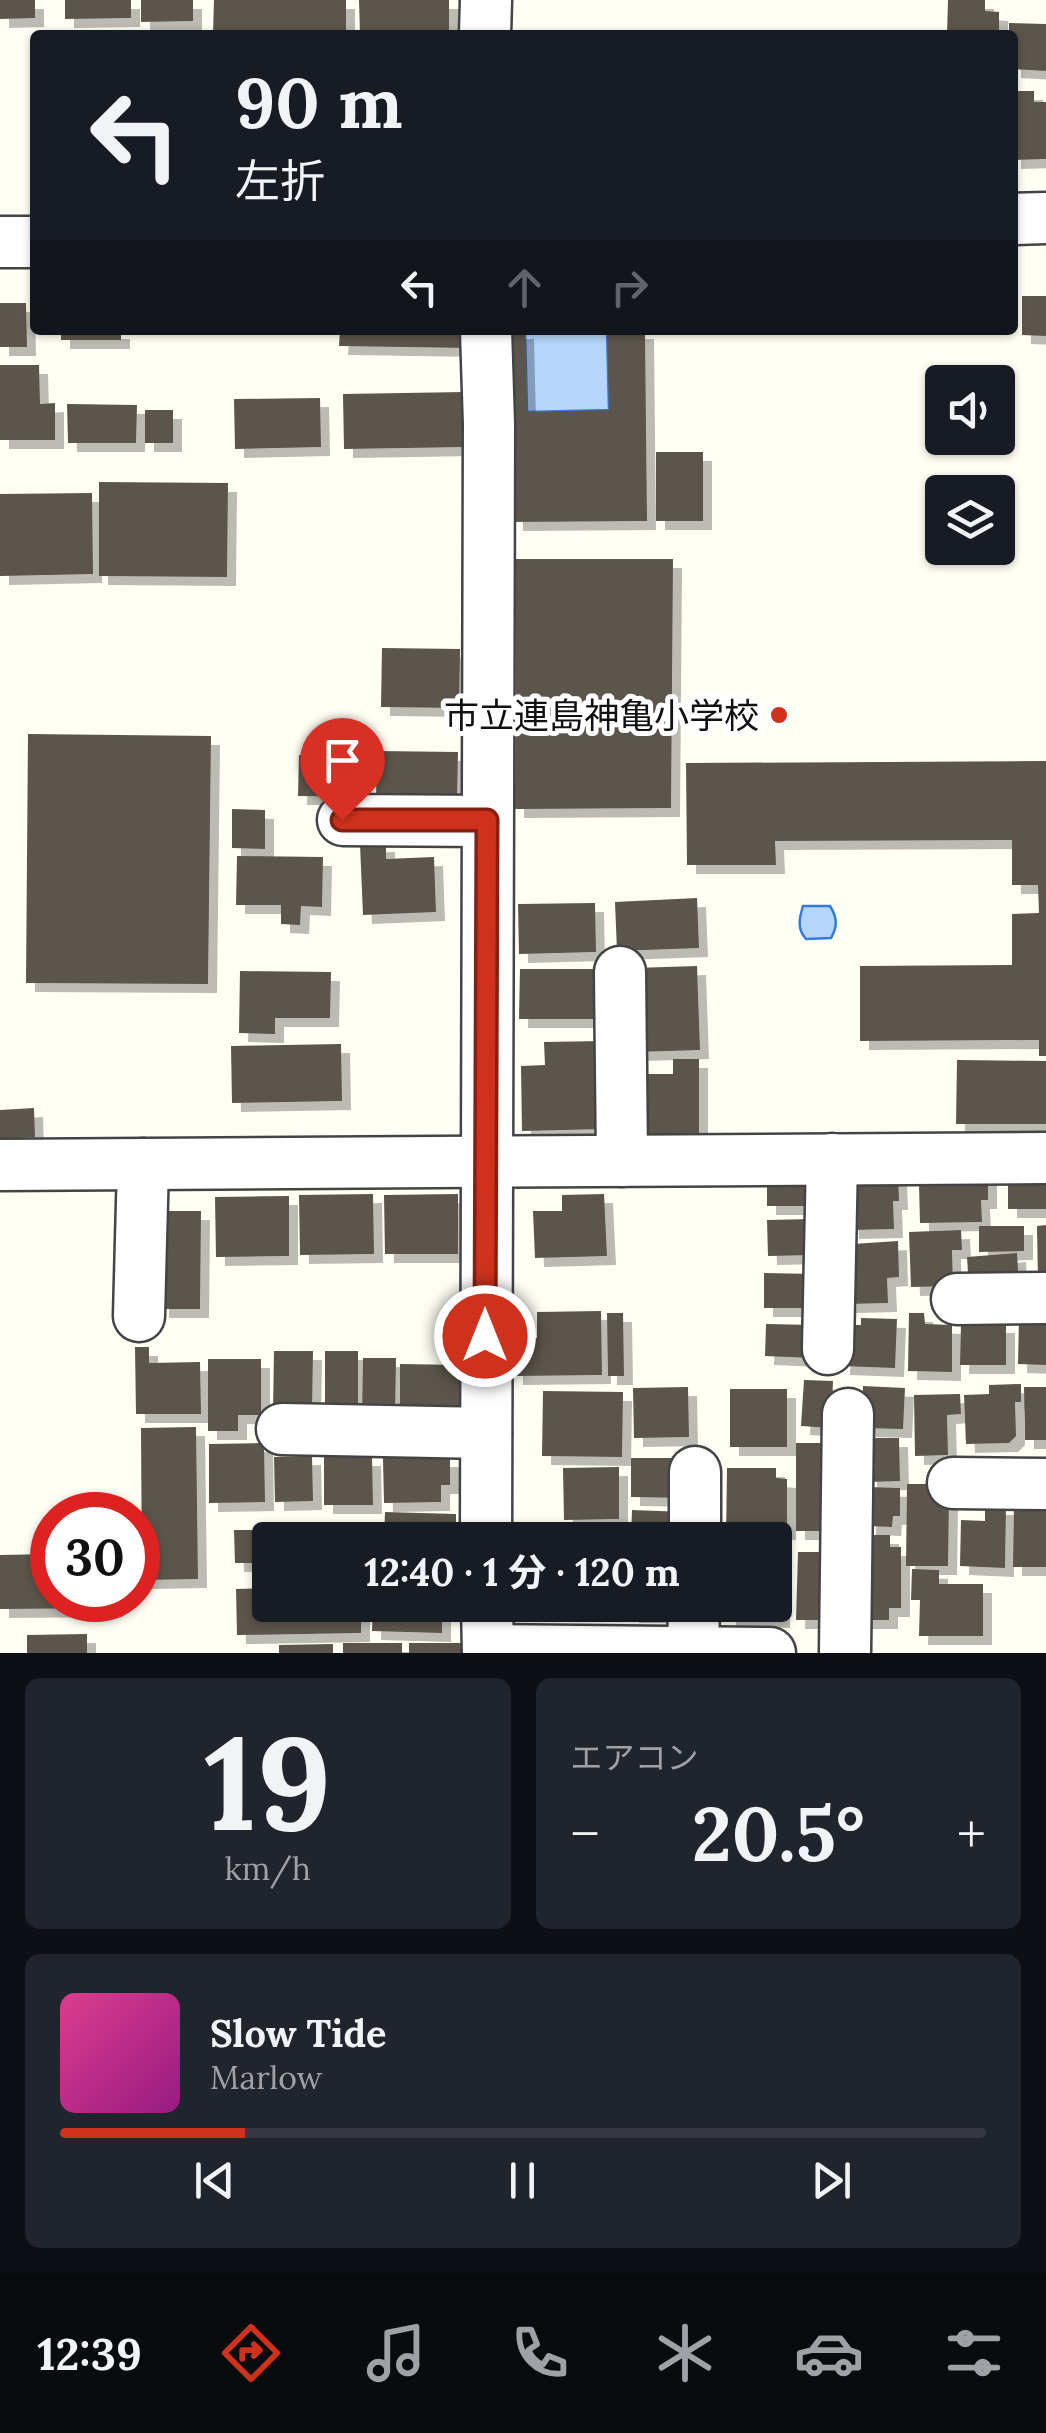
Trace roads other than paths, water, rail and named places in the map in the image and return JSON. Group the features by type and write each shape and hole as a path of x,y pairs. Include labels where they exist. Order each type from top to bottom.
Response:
{"street":[{"path":"485,30 486,0"},
{"path":"1018,219 1046,218"},
{"path":"0,242 30,242"},
{"path":"486,335 490,424 486,1522"},
{"path":"342,820 487,820"},
{"path":"620,972 622,1160"},
{"path":"0,1165 1046,1158"},
{"path":"828,1350 832,1160"},
{"path":"139,1316 143,1164"},
{"path":"957,1299 1046,1298"},
{"path":"844,1653 848,1414"},
{"path":"282,1429 486,1433"},
{"path":"694,1522 695,1472"},
{"path":"953,1483 1046,1484"},
{"path":"694,1622 694,1652"},
{"path":"487,1636 694,1652 770,1653"}],"water":[{"path":"525,335 607,335 609,410 527,412"},
{"path":"803,906 830,906 836,922 831,938 806,939 800,924"}],"place":[{"name":"市立連島神亀小学校","path":"779,715"}]}
